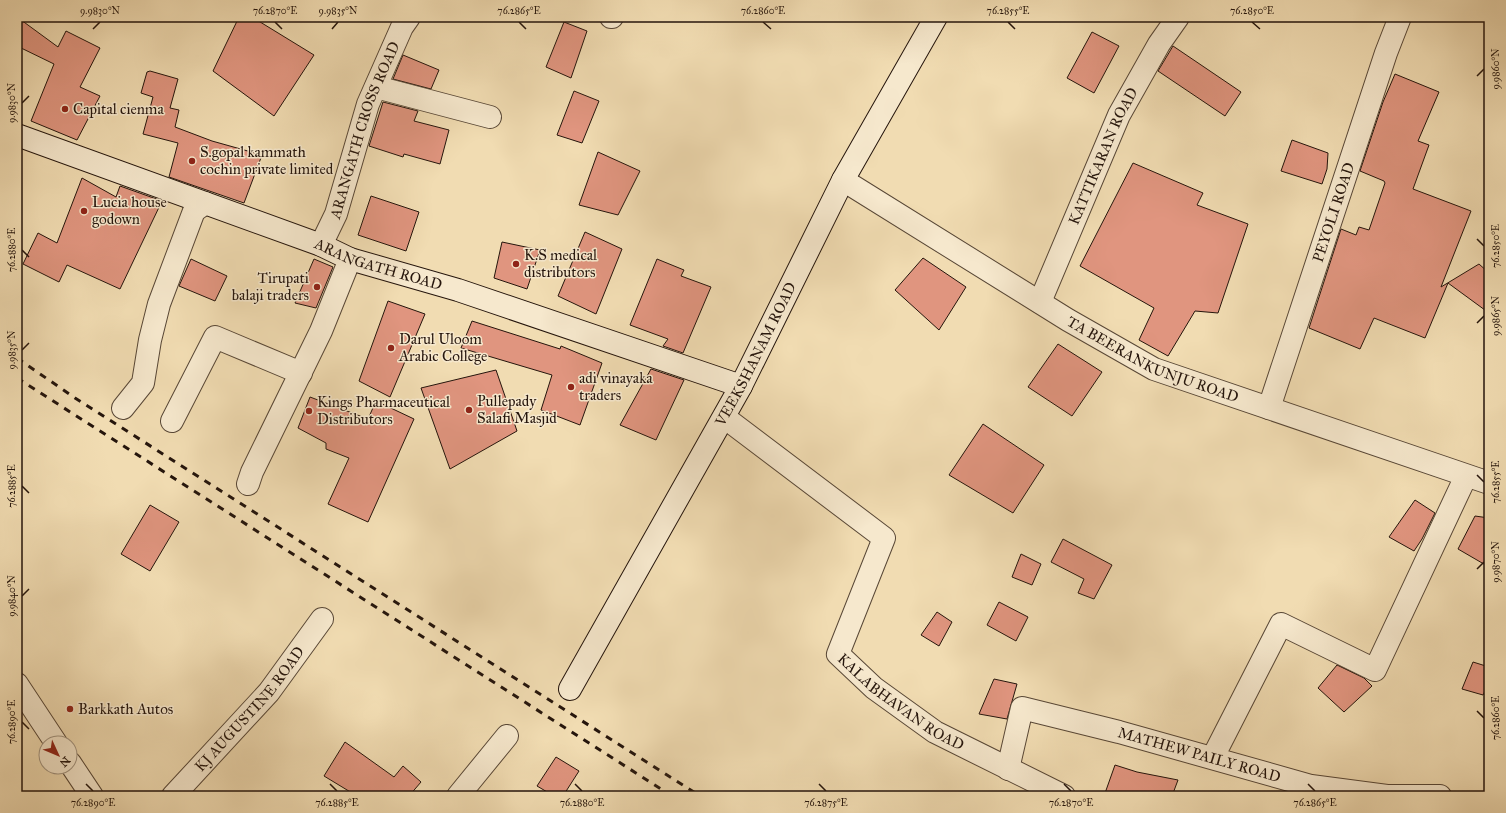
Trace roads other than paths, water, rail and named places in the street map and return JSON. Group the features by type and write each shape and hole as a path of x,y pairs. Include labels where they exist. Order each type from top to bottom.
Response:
{"street":[{"name":"ARANGATH CROSS ROAD","path":"321,245 336,214 368,104 402,27 409,17"},
{"name":"VEEKSHANAM ROAD","path":"570,689 742,386 843,180 936,17"},
{"name":"KATTIKARAN ROAD","path":"1040,302 1119,115 1159,44 1178,17"},
{"name":"PEYOLI ROAD","path":"1269,408 1386,53 1400,17"},
{"path":"376,87 490,117"},
{"name":"ARANGATH ROAD","path":"17,135 321,245 350,259 458,290 742,386"},
{"name":"TA BEERANKUNJU ROAD","path":"843,180 1040,302 1154,369 1466,476 1489,482"},
{"path":"123,408 143,382 150,340 163,290 194,211 205,203"},
{"path":"248,484 252,472 321,331 350,259"},
{"path":"172,421 215,337 301,373"},
{"name":"KALABHAVAN ROAD","path":"724,417 884,538 838,654 874,688 935,732 1064,796"},
{"path":"1213,757 1281,624 1375,670 1466,476"},
{"name":"KJ AUGUSTINE ROAD","path":"173,796 270,692 322,620"},
{"path":"17,684 51,735"},
{"name":"MATHEW PAILY ROAD","path":"1008,769 1022,708 1213,757 1311,786 1387,796 1440,796"},
{"path":"458,796 507,736"},
{"path":"78,775 92,796"}],"railway":[{"path":"17,358 75,398 700,796"},
{"path":"17,378 672,796"}],"place":[{"name":"Capital cienma","path":"65,109"},
{"name":"S.gopal kammath cochin private limited","path":"192,161"},
{"name":"Lucia house godown","path":"84,211"},
{"name":"K.S medical distributors","path":"516,264"},
{"name":"Tirupati balaji traders","path":"317,287"},
{"name":"Darul Uloom Arabic College","path":"391,348"},
{"name":"adi vinayaka traders","path":"571,387"},
{"name":"Pullepady Salafi Masjid","path":"469,410"},
{"name":"Kings Pharmaceutical Distributors","path":"309,411"},
{"name":"Barkkath Autos","path":"70,709"}]}
